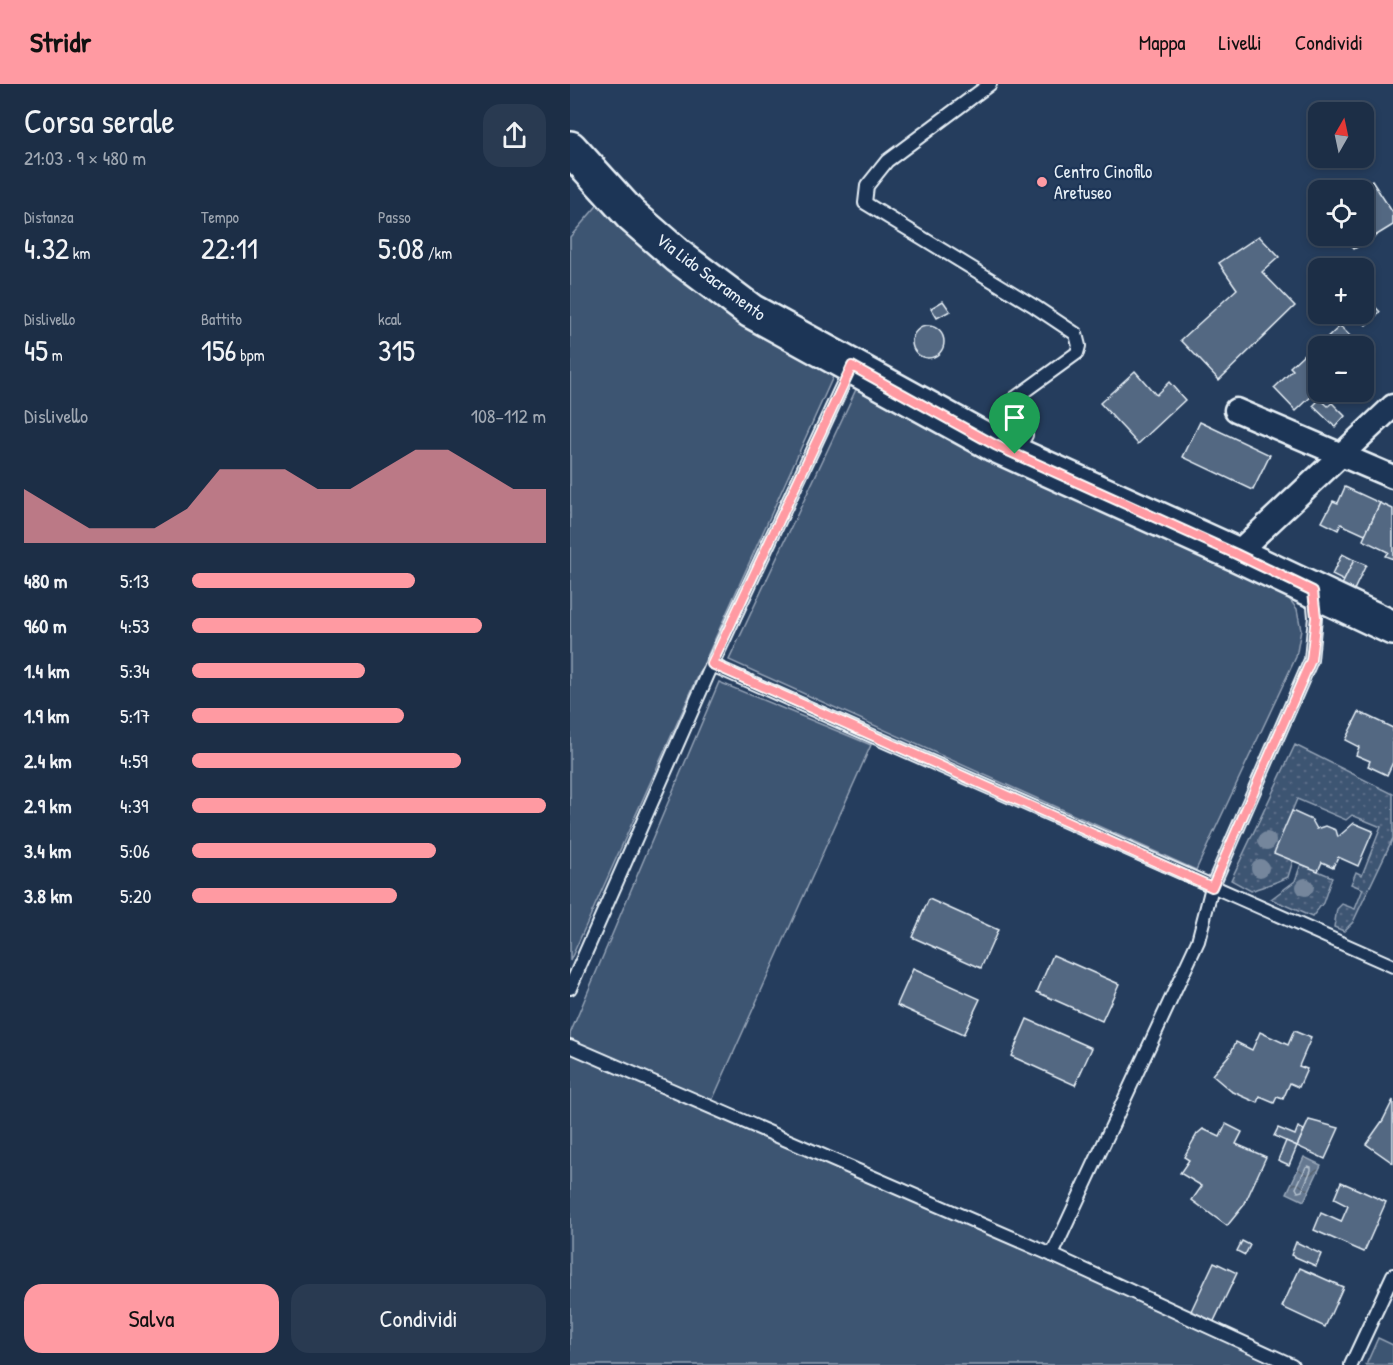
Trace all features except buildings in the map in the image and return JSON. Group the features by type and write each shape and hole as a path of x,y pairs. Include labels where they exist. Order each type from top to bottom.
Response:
{"street":[{"name":"Via Lido Sacramento","path":"570,148 631,215 678,256 751,311 995,445 1393,628"},
{"path":"1236,554 1393,406"},
{"path":"1236,410 1393,477"}],"lane":[{"path":"990,84 887,161 867,186 865,203 1076,334 1079,346 1077,352 1015,398 1023,413 1026,435 1015,454"},
{"path":"570,988 712,664 852,366"},
{"path":"1053,1255 1198,941 1212,887 1311,660 1316,617 1313,591"},
{"path":"712,664 1393,966"},
{"path":"570,1046 1053,1255 1292,1365"},
{"path":"1351,1365 1393,1275"}],"shaded area":[{"path":"602,200 836,370 570,961 570,237"},
{"path":"859,383 1280,587 1297,609 1301,630 1296,657 1196,870 729,660"},
{"path":"719,682 871,745 712,1101 570,1042 570,1034"},
{"path":"1295,745 1393,794 1393,838 1353,922 1344,931 1334,927 1337,909 1342,904 1355,909 1363,889 1351,884 1356,872 1362,875 1381,827 1352,815 1346,820 1297,799 1292,811 1293,861 1288,877 1251,891 1231,880"},
{"path":"1301,864 1332,877 1323,903 1312,917 1271,899 1295,881"},
{"path":"570,1052 1028,1251 1276,1365 570,1365"},
{"path":"1378,1338 1393,1345 1393,1365 1366,1365"}],"water":[{"path":"1304,1157 1321,1165 1304,1201 1287,1193"}],"place":[{"name":"Centro Cinofilo Aretuseo","path":"1042,182"}],"route":[{"path":"852,366 1015,454 1313,591 1316,617 1311,660 1212,887 712,664 852,366"}]}
